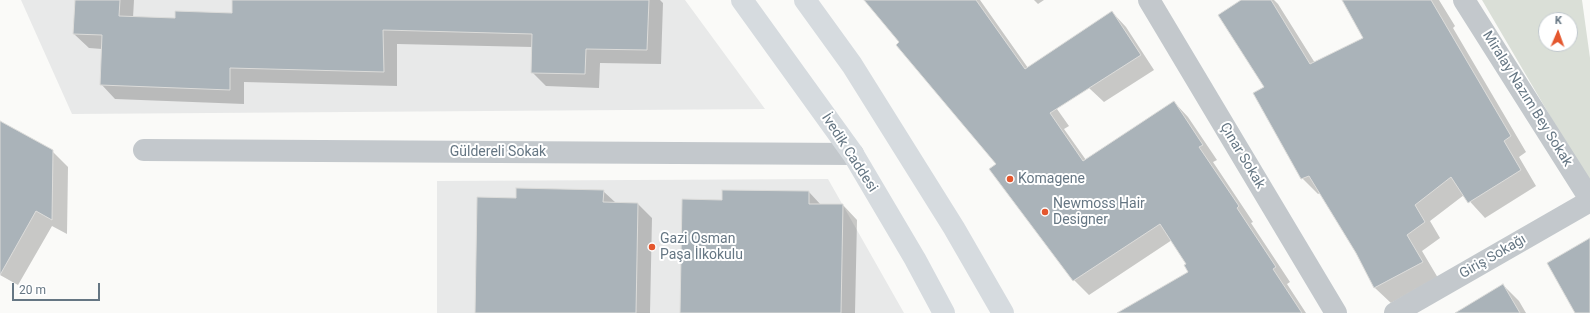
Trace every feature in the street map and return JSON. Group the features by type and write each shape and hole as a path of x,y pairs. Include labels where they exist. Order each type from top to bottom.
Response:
{"main road":[{"name":"İvedik Caddesi","path":"742,0 853,154 915,258 944,313"},
{"path":"805,0 852,65 954,228 1003,313"}],"street":[{"name":"Çınar Sokak","path":"1149,0 1336,313"},
{"name":"Miralay Nazım Bey Sokak","path":"1464,0 1590,200"},
{"name":"Güldereli Sokak","path":"144,150 853,154"},
{"name":"Giriş Sokağı","path":"1395,313 1590,200"}],"shaded area":[{"path":"21,0 685,0 765,109 72,114"},
{"path":"1482,0 1582,0 1590,58 1590,184"},
{"name":"Gazi Osman Paşa İlkokulu","path":"828,179 904,313 437,313 437,181"}],"building":[{"path":"75,0 120,0 119,16 175,18 175,11 232,13 232,0 649,0 647,50 586,49 585,74 531,73 532,34 383,30 384,72 230,68 230,90 100,85 102,35 73,34"},
{"path":"864,0 976,0 1025,69 1112,11 1141,55 1050,113 1083,161 1174,101 1203,145 1199,147 1239,206 1237,208 1276,267 1273,269 1302,313 1117,313 1188,272 1184,265 1186,264 1160,224 1073,281 989,169 996,164 896,45 899,42"},
{"path":"1241,0 1271,0 1310,64 1363,38 1342,0 1431,0 1511,136 1504,141 1521,170 1468,203 1451,177 1415,205 1425,222 1407,235 1423,262 1374,288 1356,253 1309,176 1301,179 1253,93 1264,87 1218,15"},
{"path":"0,121 53,150 52,220 36,211 0,275"},
{"path":"516,188 604,190 603,202 638,203 636,313 475,313 477,197 516,198"},
{"path":"722,190 809,191 809,204 843,204 841,313 680,313 682,199 722,200"},
{"path":"1590,238 1590,313 1575,313 1547,263"},
{"path":"1503,284 1520,313 1455,313"}],"place":[{"name":"Komagene","path":"1010,179"},
{"name":"Newmoss Hair Designer","path":"1045,212"},
{"name":"Gazi Osman Paşa İlkokulu","path":"652,247"}]}
